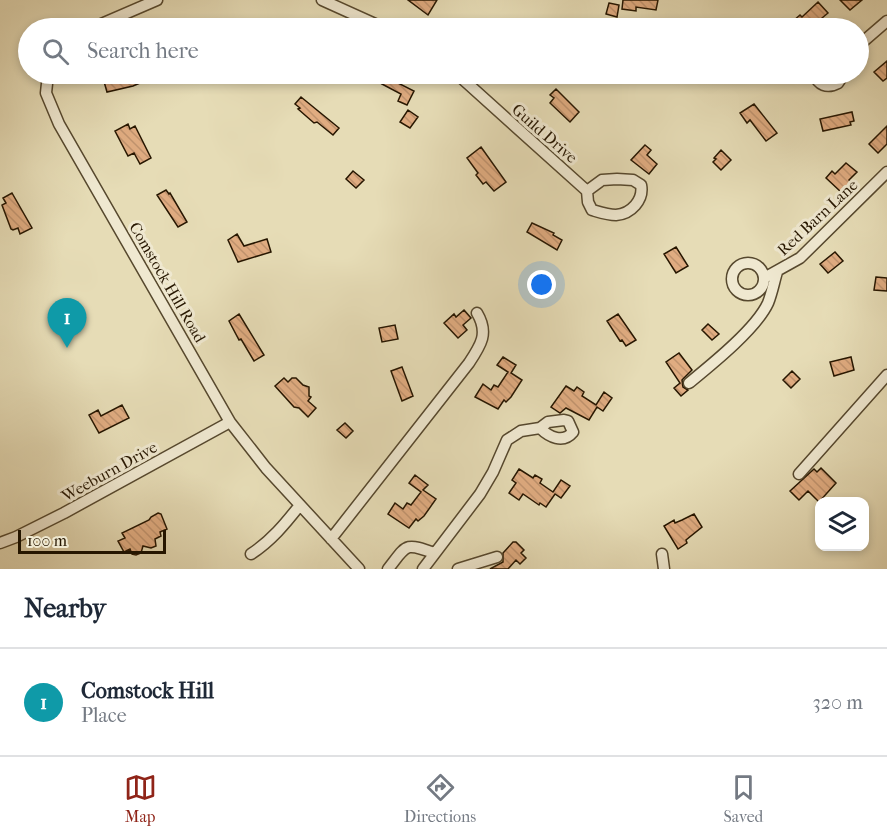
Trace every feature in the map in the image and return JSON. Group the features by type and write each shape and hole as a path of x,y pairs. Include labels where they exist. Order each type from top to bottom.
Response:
{"street":[{"path":"115,18 157,0"},
{"path":"322,0 362,18"},
{"path":"869,37 887,21"},
{"name":"Comstock Hill Road","path":"47,84 46,93 59,124 230,422 250,449 359,569"},
{"name":"Guild Drive","path":"468,84 587,191"},
{"name":"Red Barn Lane","path":"764,278 800,258 887,172"},
{"path":"617,179 633,180 641,185 642,191 636,205 626,212 615,215 592,210 588,202 587,191 602,180 617,179"},
{"path":"689,383 741,335 762,312 768,303 777,272"},
{"path":"331,538 470,363 478,350 483,333 482,321 477,313"},
{"path":"799,474 887,375"},
{"name":"Weeburn Drive","path":"0,543 64,513 230,422"},
{"path":"423,569 480,494 507,440 521,430 540,428"},
{"path":"251,554 266,544 284,526 300,505"},
{"path":"388,569 405,548 414,546 434,553"},
{"path":"662,554 664,569"},
{"path":"458,569 497,557"}],"building":[{"path":"408,0 437,0 428,15"},
{"path":"623,0 658,0 656,10 636,7 636,11 622,9"},
{"path":"840,0 862,0 850,10"},
{"path":"818,2 828,13 822,18 797,18 800,15 802,17"},
{"path":"609,3 619,5 617,17 606,14"},
{"path":"887,61 887,78 883,81 874,72"},
{"path":"105,84 138,84 133,86 107,92"},
{"path":"382,84 400,84 414,91 407,105 398,101 401,94"},
{"path":"556,89 579,112 570,122 550,103 554,98 550,95"},
{"path":"301,97 339,128 333,135 298,109 300,108 295,104"},
{"path":"754,104 777,133 766,141 750,120 747,123 740,113"},
{"path":"408,110 418,117 410,128 400,122"},
{"path":"852,112 854,121 850,122 851,125 823,131 820,119"},
{"path":"128,124 130,129 135,126 151,158 140,164 134,153 128,156 115,131"},
{"path":"887,126 887,144 878,153 869,144"},
{"path":"645,145 651,150 647,155 657,164 649,174 631,160"},
{"path":"481,147 506,182 494,191 486,182 483,184 467,158"},
{"path":"721,150 731,160 721,170 713,162"},
{"path":"846,163 857,172 841,192 826,178 832,171 835,174"},
{"path":"353,171 364,180 356,188 346,179"},
{"path":"166,190 187,222 178,227 157,195"},
{"path":"12,193 32,228 20,234 18,228 11,229 2,205 6,203 3,198"},
{"path":"532,223 554,233 553,235 562,240 557,250 527,232"},
{"path":"237,234 244,246 267,239 271,252 238,262 228,240"},
{"path":"676,247 688,266 676,273 664,254"},
{"path":"835,252 843,261 828,273 820,264"},
{"path":"876,277 887,278 887,291 874,290"},
{"path":"69,303 80,322 78,323 81,329 70,335 62,321 57,324 51,314"},
{"path":"464,310 471,318 463,325 467,330 458,338 444,323 454,314 456,317"},
{"path":"239,314 264,355 254,361 229,321"},
{"path":"618,314 636,340 626,346 607,321"},
{"path":"708,324 719,334 712,340 702,330"},
{"path":"395,325 398,339 382,342 379,328"},
{"path":"679,353 692,370 682,380 683,387 688,390 681,396 674,388 680,383 666,362"},
{"path":"503,357 516,365 511,373 522,380 511,397 506,402 504,400 498,409 475,397 483,384 491,390 494,385 498,387 508,372 497,365"},
{"path":"851,357 854,370 834,376 830,362"},
{"path":"402,367 413,396 402,401 391,371"},
{"path":"792,371 800,379 791,388 783,380"},
{"path":"284,378 288,382 296,378 309,387 311,397 308,401 316,408 308,417 299,408 294,407 275,386"},
{"path":"566,386 574,391 577,387 584,392 582,396 596,405 604,392 612,398 603,411 597,407 589,420 566,408 560,413 551,407"},
{"path":"122,405 129,418 99,433 89,415 98,410 101,416"},
{"path":"345,423 353,431 346,438 337,430"},
{"path":"821,468 836,483 823,497 815,498 808,491 799,500 790,491 814,469 817,472"},
{"path":"519,469 533,478 535,475 542,479 540,483 553,492 561,480 570,486 561,498 555,494 546,507 523,494 519,500 509,493 516,483 512,480"},
{"path":"415,475 428,485 423,490 436,499 424,516 418,521 416,519 409,528 388,514 395,503 403,509 407,503 411,505 421,492 409,483"},
{"path":"158,513 161,514 167,529 160,532 161,536 155,539 156,546 151,548 143,546 141,553 136,555 132,554 130,549 124,552 118,541 125,538 122,533"},
{"path":"694,514 702,527 678,549 664,526 674,520 675,523"},
{"path":"513,542 524,550 521,553 526,558 520,564 516,560 508,569 490,569 503,562 503,553"}],"place":[{"name":"Comstock Hill","path":"67,348"}]}
